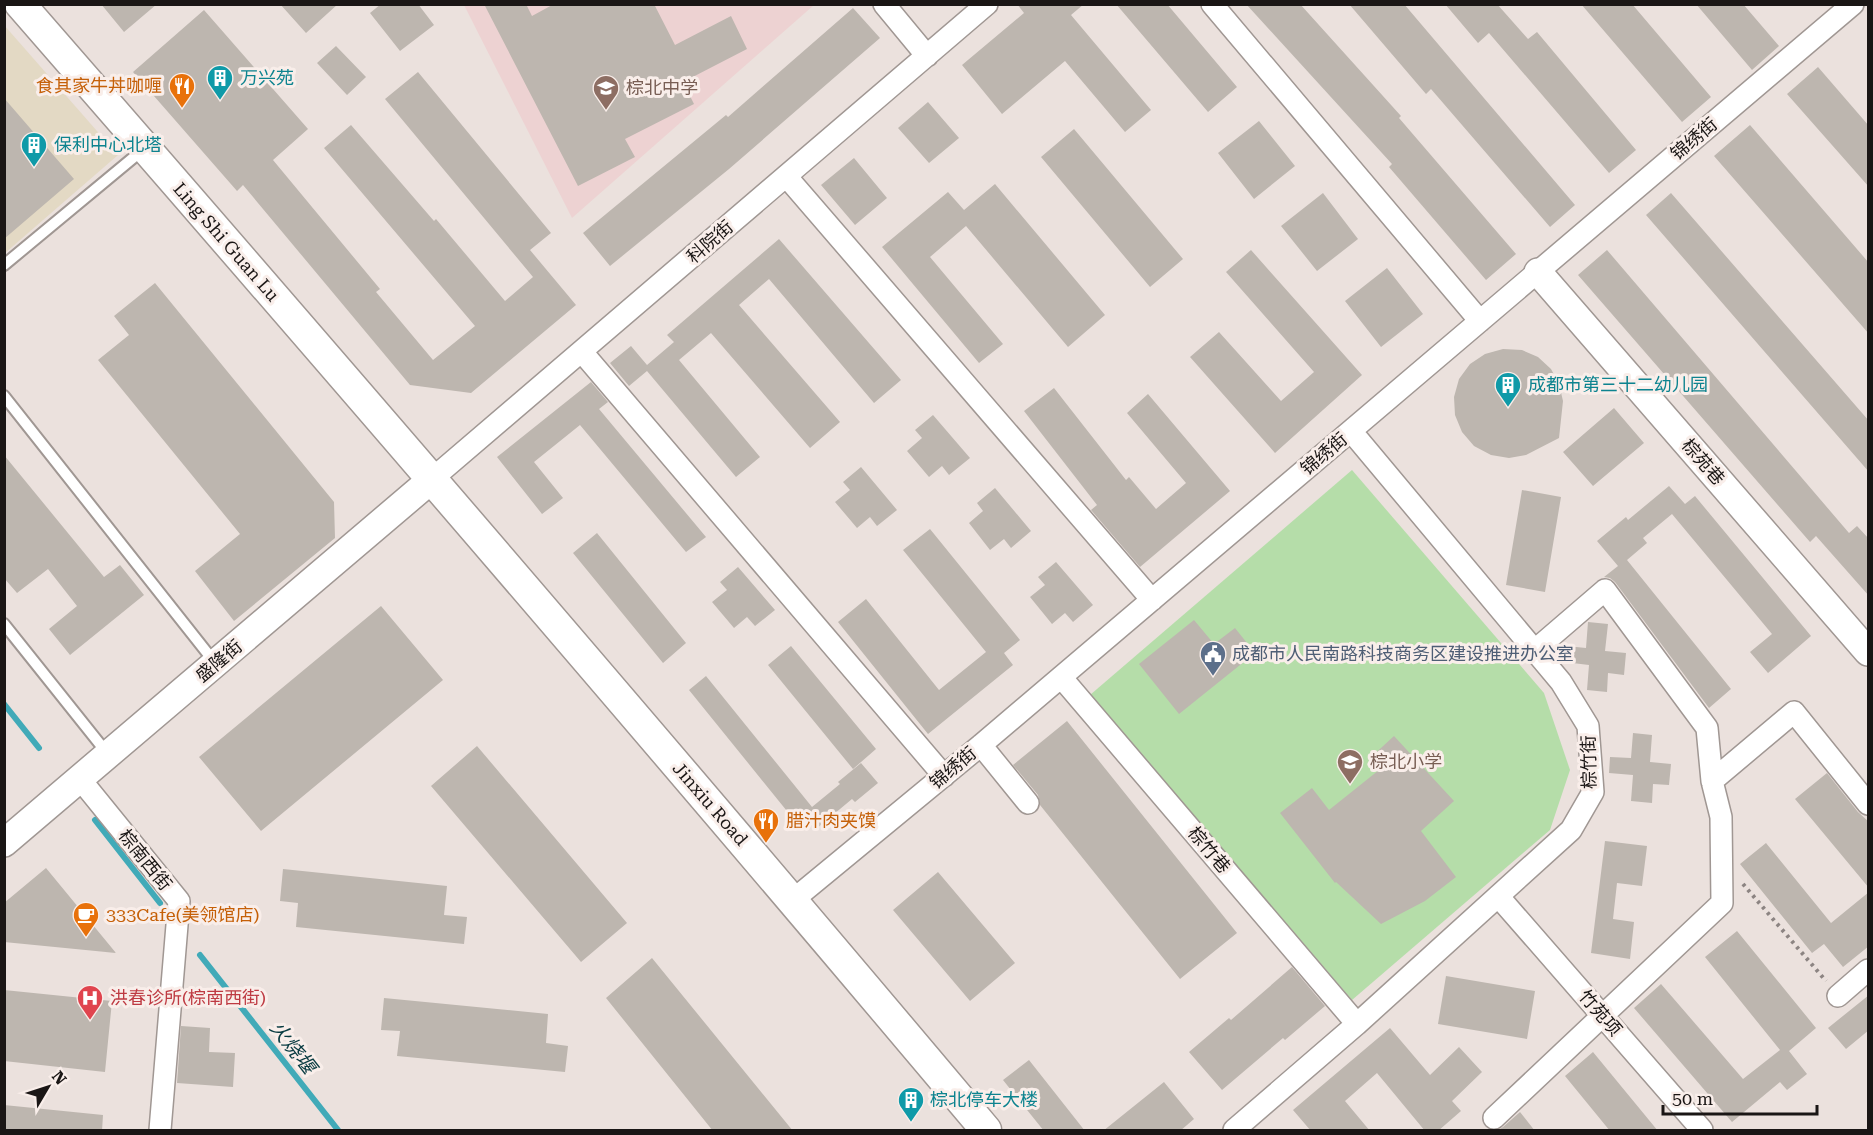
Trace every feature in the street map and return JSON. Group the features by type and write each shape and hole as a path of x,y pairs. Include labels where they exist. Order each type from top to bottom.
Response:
{"main road":[{"name":"Ling Shi Guan Lu","path":"20,4 432,479"},
{"name":"Jinxiu Road","path":"432,479 793,900 986,1131"}],"street":[{"path":"884,4 927,56"},
{"name":"科院街","path":"432,479 987,4"},
{"path":"1212,4 1480,321"},
{"name":"锦绣街","path":"793,900 981,745 1853,4"},
{"path":"786,176 1152,600"},
{"name":"棕苑巷","path":"1538,272 1869,652"},
{"path":"582,352 944,776"},
{"name":"棕竹街","path":"1234,1131 1357,1024 1571,830 1593,792 1588,726 1561,682 1351,431"},
{"name":"盛隆街","path":"4,843 432,479"},
{"path":"1494,1118 1722,903 1721,817 1712,781 1707,728 1605,591 1534,651"},
{"name":"棕竹巷","path":"1061,676 1357,1024"},
{"path":"1712,781 1794,712 1869,804"},
{"path":"981,745 1028,803"},
{"name":"棕南西街","path":"80,779 179,902 160,1131"},
{"name":"竹苑项","path":"1498,896 1702,1131"},
{"path":"1838,996 1869,970"}],"lane":[{"path":"4,265 145,148"},
{"path":"4,396 216,664"},
{"path":"4,624 108,755"}],"path":[{"path":"1721,858 1838,996"}],"shaded area":[{"name":"棕北中学","path":"464,5 814,5 572,218"},
{"path":"4,25 118,155 5,253 4,253"}],"green space":[{"path":"1352,470 1544,693 1570,770 1550,830 1352,1000 1090,695"}],"building":[{"path":"101,4 157,4 124,32"},
{"path":"280,4 338,4 306,33"},
{"path":"381,4 418,4 434,25 400,51 370,13"},
{"name":"棕北中学","path":"484,4 526,4 532,16 554,4 654,4 675,45 731,16 747,49 683,82 694,104 625,139 635,157 578,186"},
{"path":"1017,4 1084,4 1071,15 1151,110 1125,132 1065,61 1002,114 962,65 1024,13"},
{"path":"1116,4 1167,4 1237,87 1208,112"},
{"path":"1246,4 1300,4 1401,116 1399,118 1516,254 1486,280 1389,167 1392,164"},
{"path":"1349,4 1404,4 1575,205 1550,227 1431,89 1426,94"},
{"path":"1445,4 1497,4 1528,39 1537,32 1636,150 1609,173 1489,33 1478,43"},
{"path":"1581,4 1632,4 1711,97 1682,122"},
{"path":"1696,4 1743,4 1779,46 1752,70"},
{"path":"853,8 880,38 729,169 610,266 583,233 726,115 728,117"},
{"path":"204,10 308,129 273,160 380,289 376,292 433,360 475,326 324,148 351,125 434,221 436,219 505,301 533,277 385,99 418,72 551,233 530,250 576,305 471,393 410,385 243,185 237,191 133,72"},
{"path":"336,46 366,77 347,95 317,63"},
{"path":"1818,67 1869,126 1869,187 1787,94"},
{"name":"保利中心北塔","path":"4,98 74,179 4,239"},
{"path":"928,102 959,138 929,163 898,128"},
{"path":"1259,121 1295,166 1254,199 1218,153"},
{"path":"1750,125 1869,263 1869,334 1714,156"},
{"path":"1074,129 1183,259 1150,287 1041,157"},
{"path":"854,158 887,198 855,225 821,185"},
{"path":"995,184 1105,315 1068,347 966,226 930,257 1003,344 979,363 882,247 948,192 964,210"},
{"path":"1323,193 1358,239 1317,271 1281,226"},
{"path":"1671,193 1869,421 1869,472 1646,215"},
{"path":"779,239 901,380 874,403 769,279 739,305 840,422 810,448 711,333 679,360 760,457 736,477 647,371 629,386 610,363 631,346 647,365 674,342 667,335"},
{"path":"1251,250 1362,375 1275,453 1190,357 1219,332 1281,401 1314,372 1226,272"},
{"path":"1607,250 1849,533 1857,526 1869,539 1869,596 1816,536 1810,542 1578,275"},
{"path":"1387,268 1423,314 1381,347 1345,301"},
{"path":"155,283 334,502 335,538 234,621 195,571 240,534 98,360 129,335 114,316"},
{"name":"成都市第三十二幼儿园","path":"1503,349 1522,350 1538,357 1551,369 1559,384 1563,401 1559,438 1526,455 1509,458 1491,455 1474,446 1462,432 1455,415 1454,397 1459,379 1470,364 1485,354"},
{"path":"591,382 608,402 599,409 706,537 686,552 580,425 534,462 563,498 542,514 497,457"},
{"path":"1054,388 1126,480 1129,477 1156,509 1186,483 1127,413 1148,394 1230,491 1140,567 1091,510 1097,505 1024,411"},
{"path":"1614,408 1644,443 1593,486 1563,452"},
{"path":"933,415 970,458 949,475 942,466 929,477 907,451 922,438 915,430"},
{"path":"4,455 104,577 120,565 144,595 70,655 49,629 77,606 48,569 17,593 4,578"},
{"path":"861,467 897,510 877,526 870,517 857,528 835,502 850,490 843,482"},
{"path":"1669,486 1685,504 1695,496 1811,636 1768,673 1750,652 1772,634 1672,514 1643,538 1647,543 1627,560 1731,689 1709,708 1615,582 1604,577 1618,566 1597,541 1626,517 1628,520"},
{"path":"995,488 1031,531 1011,548 1004,539 990,550 969,523 983,511 977,503"},
{"path":"1522,490 1561,497 1545,592 1506,585"},
{"path":"930,529 1020,640 1004,653 1013,665 928,734 838,622 866,599 939,690 986,652 903,550"},
{"path":"597,533 686,643 663,663 573,553"},
{"path":"1056,562 1093,605 1073,622 1065,613 1052,624 1030,597 1045,585 1038,577"},
{"path":"738,567 775,610 755,626 747,617 734,628 712,602 727,590 720,582"},
{"path":"381,606 443,680 261,831 199,757"},
{"path":"1194,620 1214,644 1235,628 1255,653 1179,714 1139,664"},
{"path":"1588,622 1608,624 1605,651 1626,653 1624,675 1608,673 1607,692 1587,690 1589,665 1564,662 1566,646 1586,648"},
{"path":"791,646 876,749 853,769 768,665"},
{"path":"706,676 812,807 861,763 878,783 855,802 852,799 816,829 804,814 795,821 689,690"},
{"path":"1067,721 1237,933 1180,979 1040,805 1038,795 1013,765"},
{"path":"1633,733 1652,735 1650,762 1671,764 1669,785 1653,784 1652,803 1631,801 1633,775 1609,773 1610,757 1631,758"},
{"path":"1394,736 1454,801 1421,831 1456,877 1425,901 1381,924 1335,883 1280,813 1312,788 1329,810 1379,770 1369,759"},
{"path":"477,746 627,923 581,962 431,786"},
{"path":"1827,773 1858,812 1869,822 1869,888 1795,799"},
{"path":"1605,841 1647,846 1642,886 1617,883 1613,919 1634,922 1630,959 1591,953"},
{"path":"1766,843 1831,923 1869,892 1869,946 1843,967 1824,944 1812,953 1740,864"},
{"path":"46,868 116,953 4,942 4,903"},
{"path":"283,869 447,886 444,915 467,917 464,944 296,927 298,903 280,901"},
{"path":"938,872 1015,963 970,1001 893,910"},
{"path":"1737,931 1816,1028 1789,1051 1807,1074 1787,1090 1780,1082 1732,1122 1634,1008 1661,984 1743,1079 1780,1050 1705,957"},
{"path":"652,958 793,1131 713,1131 606,998"},
{"path":"1292,967 1325,1006 1222,1090 1189,1052 1229,1018 1231,1020"},
{"path":"1446,976 1535,991 1527,1039 1438,1024"},
{"path":"4,990 112,1001 105,1072 4,1061"},
{"path":"1869,995 1869,1030 1846,1049 1828,1028"},
{"path":"384,998 548,1014 546,1043 568,1046 565,1072 397,1056 400,1031 381,1030"},
{"path":"181,1026 210,1028 209,1052 235,1053 233,1087 177,1083"},
{"path":"1390,1028 1430,1075 1459,1047 1482,1072 1452,1101 1461,1111 1438,1131 1425,1131 1377,1073 1345,1101 1370,1131 1311,1131 1293,1110"},
{"path":"1593,1052 1658,1131 1610,1131 1565,1076"},
{"path":"1029,1060 1085,1131 1044,1131 1003,1080"},
{"path":"1164,1082 1194,1119 1180,1131 1103,1131"},
{"path":"4,1105 103,1115 102,1131 4,1131"},
{"path":"1520,1112 1535,1131 1497,1131 1503,1127"}],"waterway":[{"name":"火烧堰","path":"4,704 39,748"},
{"name":"火烧堰","path":"95,820 160,903"},
{"name":"火烧堰","path":"200,955 338,1130"}],"place":[{"name":"万兴苑","path":"220,101"},
{"name":"食其家牛丼咖喱","path":"182,109"},
{"name":"棕北中学","path":"606,111"},
{"name":"保利中心北塔","path":"34,168"},
{"name":"成都市第三十二幼儿园","path":"1508,408"},
{"name":"成都市人民南路科技商务区建设推进办公室","path":"1213,677"},
{"name":"棕北小学","path":"1350,785"},
{"name":"腊汁肉夹馍","path":"766,844"},
{"name":"333Cafe(美领馆店)","path":"86,938"},
{"name":"洪春诊所(棕南西街)","path":"90,1021"},
{"name":"棕北停车大楼","path":"911,1123"}]}
